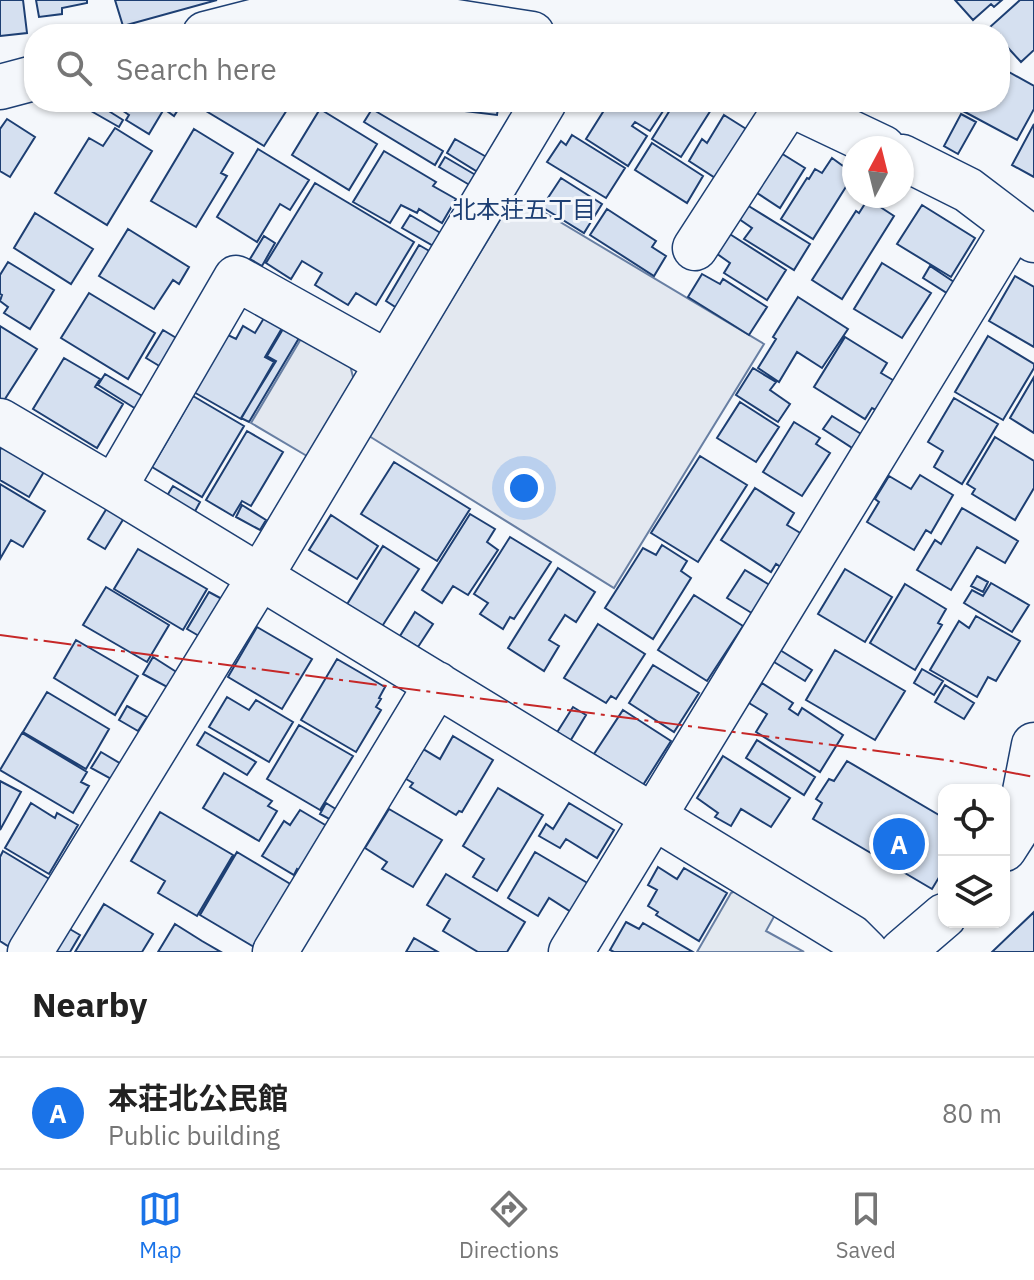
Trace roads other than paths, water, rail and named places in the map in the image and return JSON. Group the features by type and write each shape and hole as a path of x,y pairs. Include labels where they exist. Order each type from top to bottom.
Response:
{"street":[{"path":"227,24 258,10 374,5 478,24"},
{"path":"0,87 24,81"},
{"path":"30,952 260,577 538,112"},
{"path":"695,248 782,112"},
{"path":"807,112 858,136"},
{"path":"571,952 653,816 1024,232 968,190 914,163"},
{"path":"114,488 236,278 388,363"},
{"path":"0,421 851,937 866,952"},
{"path":"275,952 437,684"},
{"path":"1010,840 1018,827 1034,745"},
{"path":"902,952 938,921"}],"place":[{"name":"本荘北公民館","path":"899,844"}],"district":[{"name":"北本荘五丁目","path":"524,209"}]}
